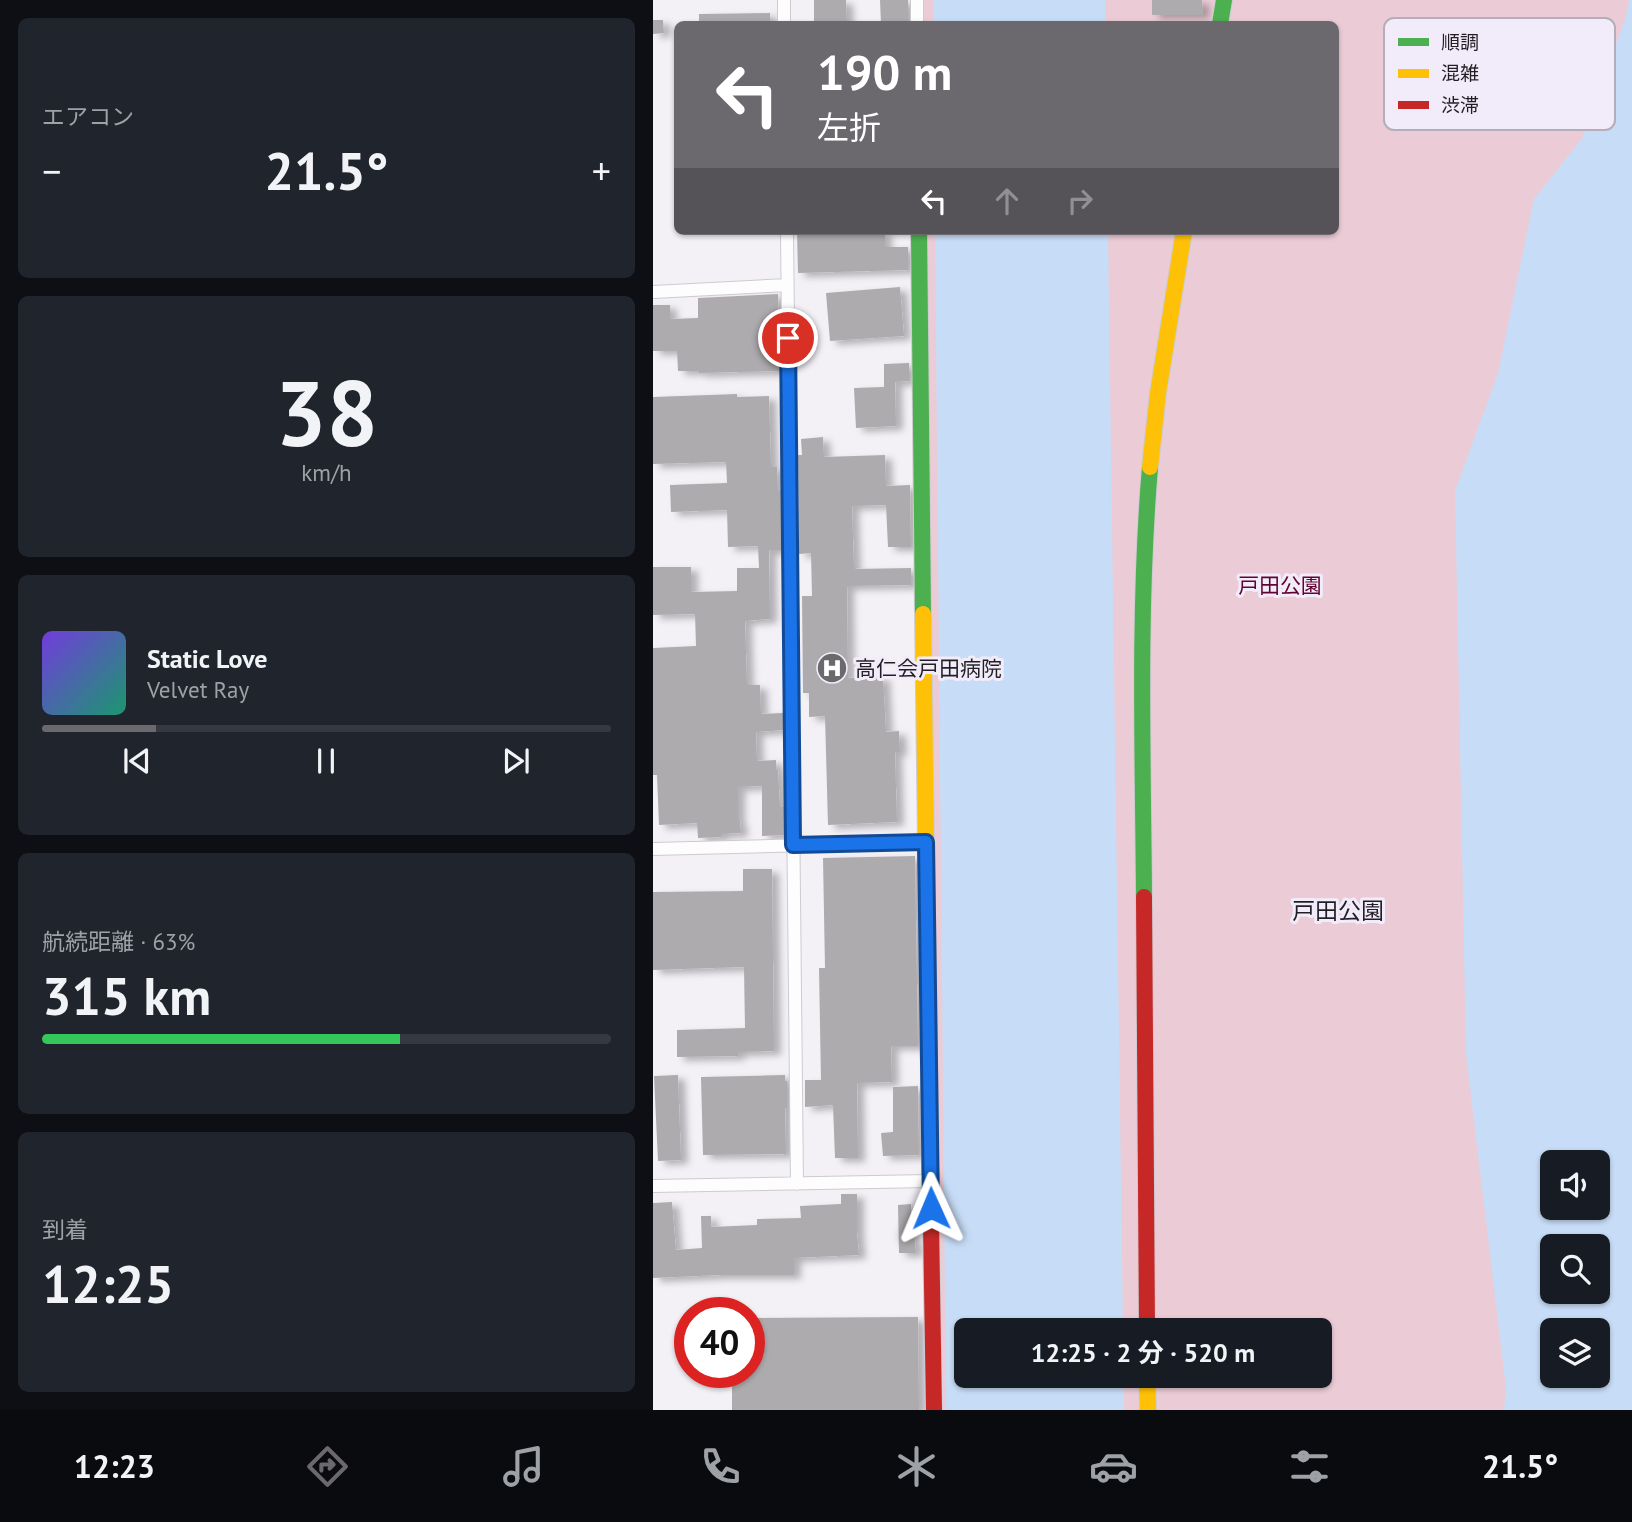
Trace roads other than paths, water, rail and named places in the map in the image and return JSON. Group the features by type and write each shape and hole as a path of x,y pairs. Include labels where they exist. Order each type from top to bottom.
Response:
{"street":[{"path":"784,0 784,21"},
{"path":"917,0 917,21"},
{"path":"1220,21 1224,0"},
{"path":"787,235 797,1184"},
{"path":"920,235 934,1410"},
{"path":"1147,1318 1143,569 1155,417 1183,235"},
{"path":"653,292 787,285"},
{"path":"653,849 926,842"},
{"path":"653,1186 930,1181"},
{"path":"1147,1388 1148,1410"}],"water":[{"path":"933,0 1105,0 1105,21 933,21"},
{"path":"1629,0 1633,0 1632,1410 1504,1410 1506,1388 1466,1054 1455,491 1498,373 1534,199 1583,137 1585,130 1615,130 1615,47"},
{"path":"935,235 1108,235 1123,1318 954,1318 954,1388 1124,1388 1124,1410 946,1410"}],"place":[{"name":"高仁会戸田病院","path":"832,668"}],"district":[{"name":"戸田公園","path":"1338,910"}]}
